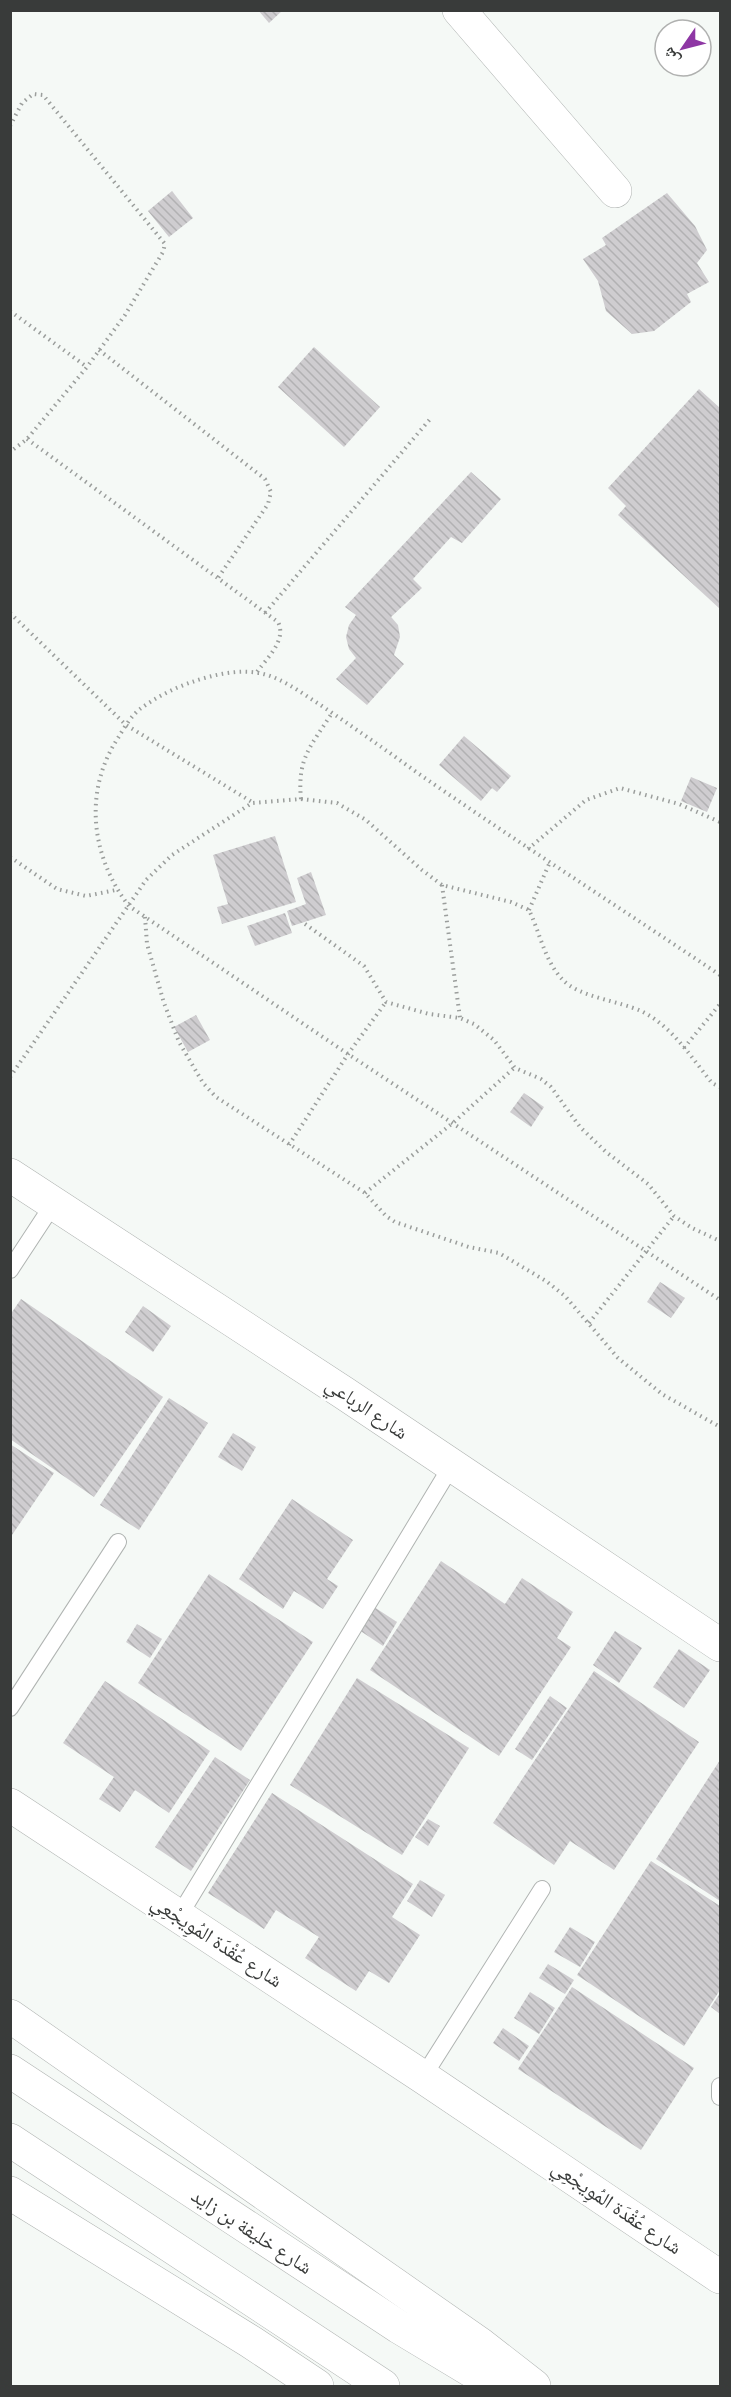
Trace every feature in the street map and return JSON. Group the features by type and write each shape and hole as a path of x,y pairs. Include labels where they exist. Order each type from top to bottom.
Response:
{"main road":[{"path":"459,10 615,191"},
{"name":"شارع الرباعي","path":"10,1175 452,1465 720,1645"},
{"name":"شارع عُقْدَة المُوِيجْعِي","path":"10,1805 717,2267"},
{"path":"10,2016 480,2344 534,2386"},
{"name":"شارع خليفة بن زايد","path":"10,2071 399,2327 496,2386"},
{"path":"10,2140 382,2386"},
{"path":"10,2193 251,2342 317,2386"}],"lane":[{"path":"10,1270 54,1203"},
{"path":"179,1916 452,1465"},
{"path":"10,1708 118,1542"},
{"path":"423,2077 542,1889"},
{"path":"720,2085 720,2097"}],"path":[{"path":"10,126 22,103 33,94 43,95 165,244 163,252 126,315 87,368 27,439 10,452"},
{"path":"10,311 87,368"},
{"path":"99,350 265,480 272,492 268,504 218,578"},
{"path":"265,613 431,418"},
{"path":"27,439 278,622 282,630 281,637 257,672"},
{"path":"10,613 126,725 252,802"},
{"path":"720,975 528,849 293,687 257,672 208,676 177,687 139,710 111,748 100,774 95,801 96,830 103,862 116,890 129,906 720,1300"},
{"path":"301,799 299,779 302,761 332,713"},
{"path":"528,849 586,800 620,788 679,804 720,822"},
{"path":"10,1077 146,880 172,855 252,802 301,799 337,803 366,820 442,885 511,902 529,910 540,932 552,967 565,982 641,1011 668,1029 712,1083 720,1087"},
{"path":"11,858 57,889 86,896 116,890"},
{"path":"529,910 550,862"},
{"path":"442,885 460,1018"},
{"path":"145,917 147,944 164,1003 190,1064 216,1097 366,1192 386,1216 395,1222 470,1247 499,1253 529,1271 565,1296 618,1358 662,1394 720,1427"},
{"path":"305,924 364,966 386,1002 429,1014 460,1018 474,1024 494,1040 515,1068 542,1079 551,1087 580,1127 606,1152 648,1184 674,1216 692,1228 720,1241"},
{"path":"289,1145 348,1054 386,1002"},
{"path":"684,1048 720,1004"},
{"path":"366,1192 454,1122 515,1068"},
{"path":"589,1323 674,1216"}],"building":[{"path":"258,10 283,10 269,23"},
{"path":"172,191 193,218 169,237 148,211"},
{"path":"667,193 695,226 707,250 697,263 709,282 687,294 691,302 654,331 632,334 606,311 598,281 583,259 606,245 602,238"},
{"path":"314,347 380,407 344,447 278,387"},
{"path":"699,389 720,408 720,609 618,515 626,506 608,488"},
{"path":"471,472 501,499 462,543 451,537 413,579 422,588 391,617 398,625 400,637 394,655 404,664 367,705 336,679 356,658 349,649 346,637 349,625 356,615 345,607"},
{"path":"464,736 511,776 497,792 492,788 481,801 439,765"},
{"path":"691,777 717,788 707,812 681,801"},
{"path":"275,836 296,902 222,924 217,907 228,904 213,855"},
{"path":"311,872 326,915 292,926 287,911 306,904 297,878"},
{"path":"285,913 292,933 255,946 247,926"},
{"path":"196,1015 210,1040 188,1052 174,1027"},
{"path":"524,1093 544,1107 531,1127 510,1112"},
{"path":"660,1282 685,1298 671,1318 647,1302"},
{"path":"21,1299 163,1397 94,1497 10,1439 10,1315"},
{"path":"143,1306 171,1326 153,1352 125,1332"},
{"path":"169,1398 208,1423 139,1530 100,1505"},
{"path":"233,1433 256,1447 242,1471 218,1457"},
{"path":"10,1444 54,1473 10,1538"},
{"path":"292,1499 353,1540 327,1579 338,1586 323,1609 294,1591 283,1609 239,1579"},
{"path":"441,1561 505,1604 522,1578 573,1612 557,1638 571,1647 499,1756 370,1670"},
{"path":"209,1574 313,1642 241,1751 138,1683"},
{"path":"374,1607 397,1622 383,1646 359,1630"},
{"path":"137,1624 162,1639 150,1658 126,1642"},
{"path":"615,1631 642,1648 619,1683 593,1665"},
{"path":"679,1649 710,1670 684,1708 653,1687"},
{"path":"594,1671 699,1742 614,1870 570,1841 554,1865 493,1823"},
{"path":"357,1678 469,1748 402,1855 290,1785"},
{"path":"105,1681 210,1751 169,1813 135,1790 120,1812 99,1799 114,1777 63,1743"},
{"path":"550,1696 567,1708 532,1760 515,1749"},
{"path":"215,1757 250,1780 191,1871 155,1847"},
{"path":"720,1760 720,1901 656,1859"},
{"path":"272,1793 413,1884 392,1917 420,1935 389,1983 369,1971 356,1991 305,1958 319,1937 276,1910 264,1929 208,1893"},
{"path":"428,1819 440,1826 428,1846 415,1837"},
{"path":"651,1861 720,1906 720,1990 684,2046 577,1975"},
{"path":"420,1880 445,1895 432,1917 407,1901"},
{"path":"570,1927 595,1942 580,1967 554,1952"},
{"path":"548,1964 574,1980 565,1994 539,1978"},
{"path":"572,1987 694,2068 641,2150 518,2069"},
{"path":"530,1992 555,2008 539,2034 514,2018"},
{"path":"720,1993 720,2014 711,2007"},
{"path":"503,2028 529,2046 519,2061 493,2043"}]}
